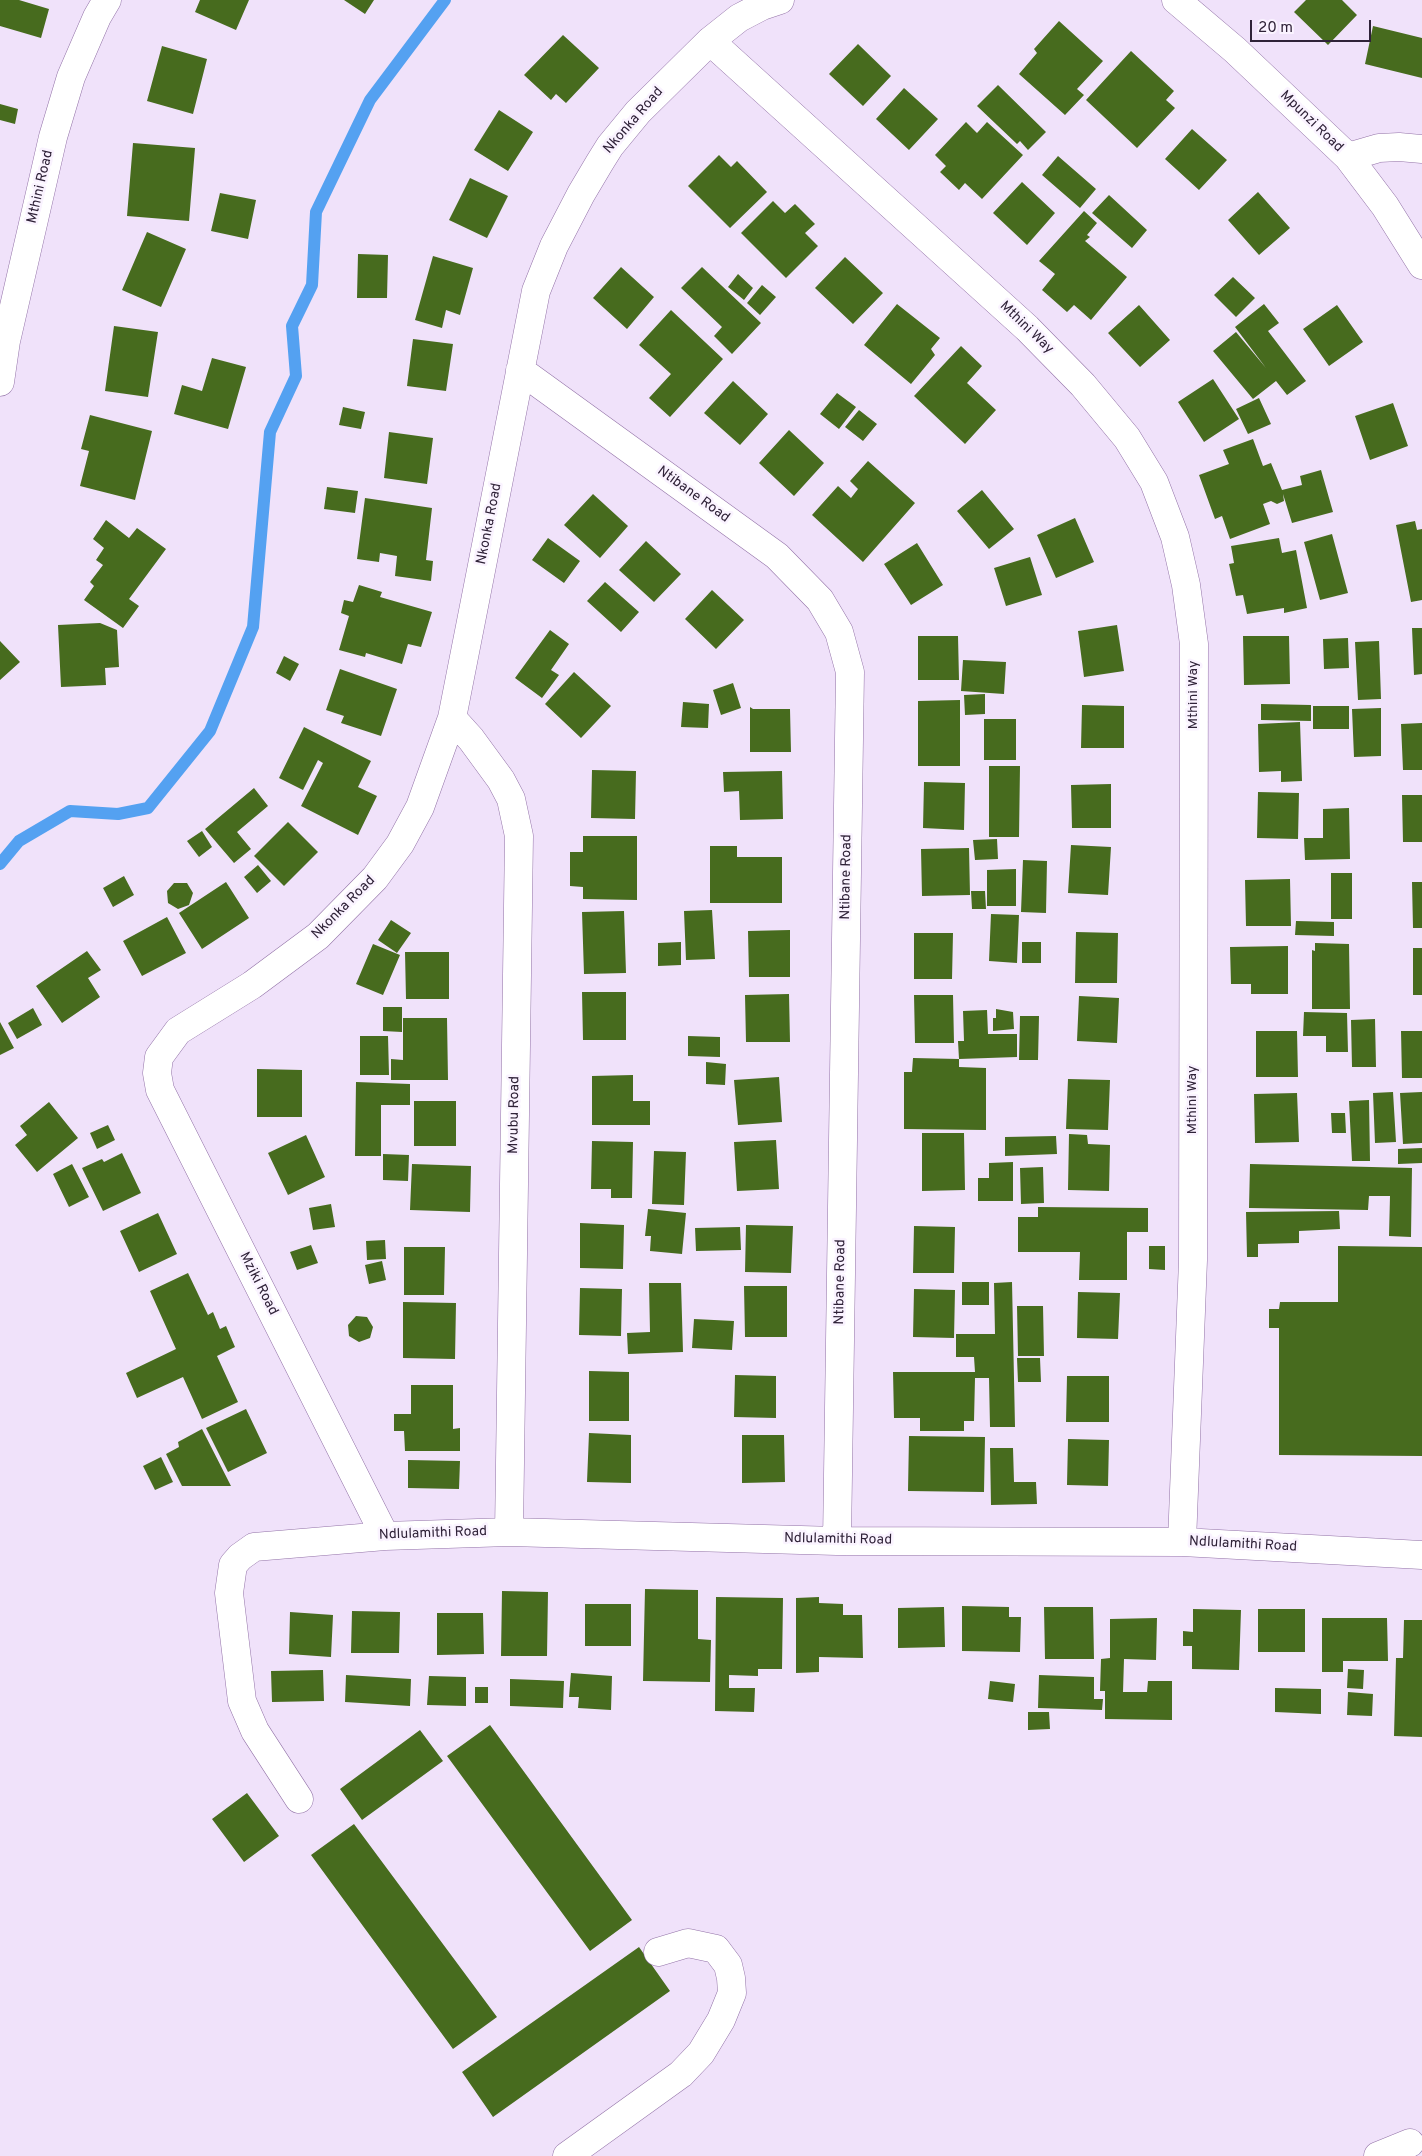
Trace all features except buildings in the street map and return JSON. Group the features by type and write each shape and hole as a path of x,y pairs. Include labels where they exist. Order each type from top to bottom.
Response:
{"street":[{"name":"Mthini Road","path":"0,382 3,340 53,137 72,76 97,17 107,0"},
{"name":"Nkonka Road","path":"178,1031 252,984 318,936 375,878 400,844 420,807 452,718 536,291 554,246 581,194 610,146 638,112 710,41 739,18 762,6 780,0"},
{"name":"Mpunzi Road","path":"1176,0 1236,50 1348,158 1385,206 1422,265"},
{"name":"Mthini Way","path":"710,41 1027,328 1083,385 1127,438 1154,482 1175,537 1186,585 1194,644 1193,1260 1182,1542"},
{"path":"1348,158 1379,148 1399,146 1422,149"},
{"name":"Ntibane Road","path":"520,370 777,556 820,600 839,632 850,672 836,1541"},
{"name":"Mvubu Road","path":"452,718 471,739 501,780 511,798 519,836 509,1532"},
{"name":"Mziki Road","path":"178,1031 159,1057 157,1073 160,1090 385,1536"},
{"name":"Ndlulamithi Road","path":"299,1799 255,1731 242,1701 229,1593 233,1566 240,1557 254,1547 385,1536 509,1532 836,1541 1182,1542 1422,1555"},
{"path":"567,2156 682,2074 701,2053 721,2020 732,1993 732,1986 728,1965 716,1949 688,1943 658,1952"},
{"path":"1378,2156 1414,2142"}],"waterway":[{"path":"0,864 19,841 70,811 118,814 148,808 210,731 253,627 270,432 296,376 292,326 312,285 316,212 370,100 445,0"}]}
